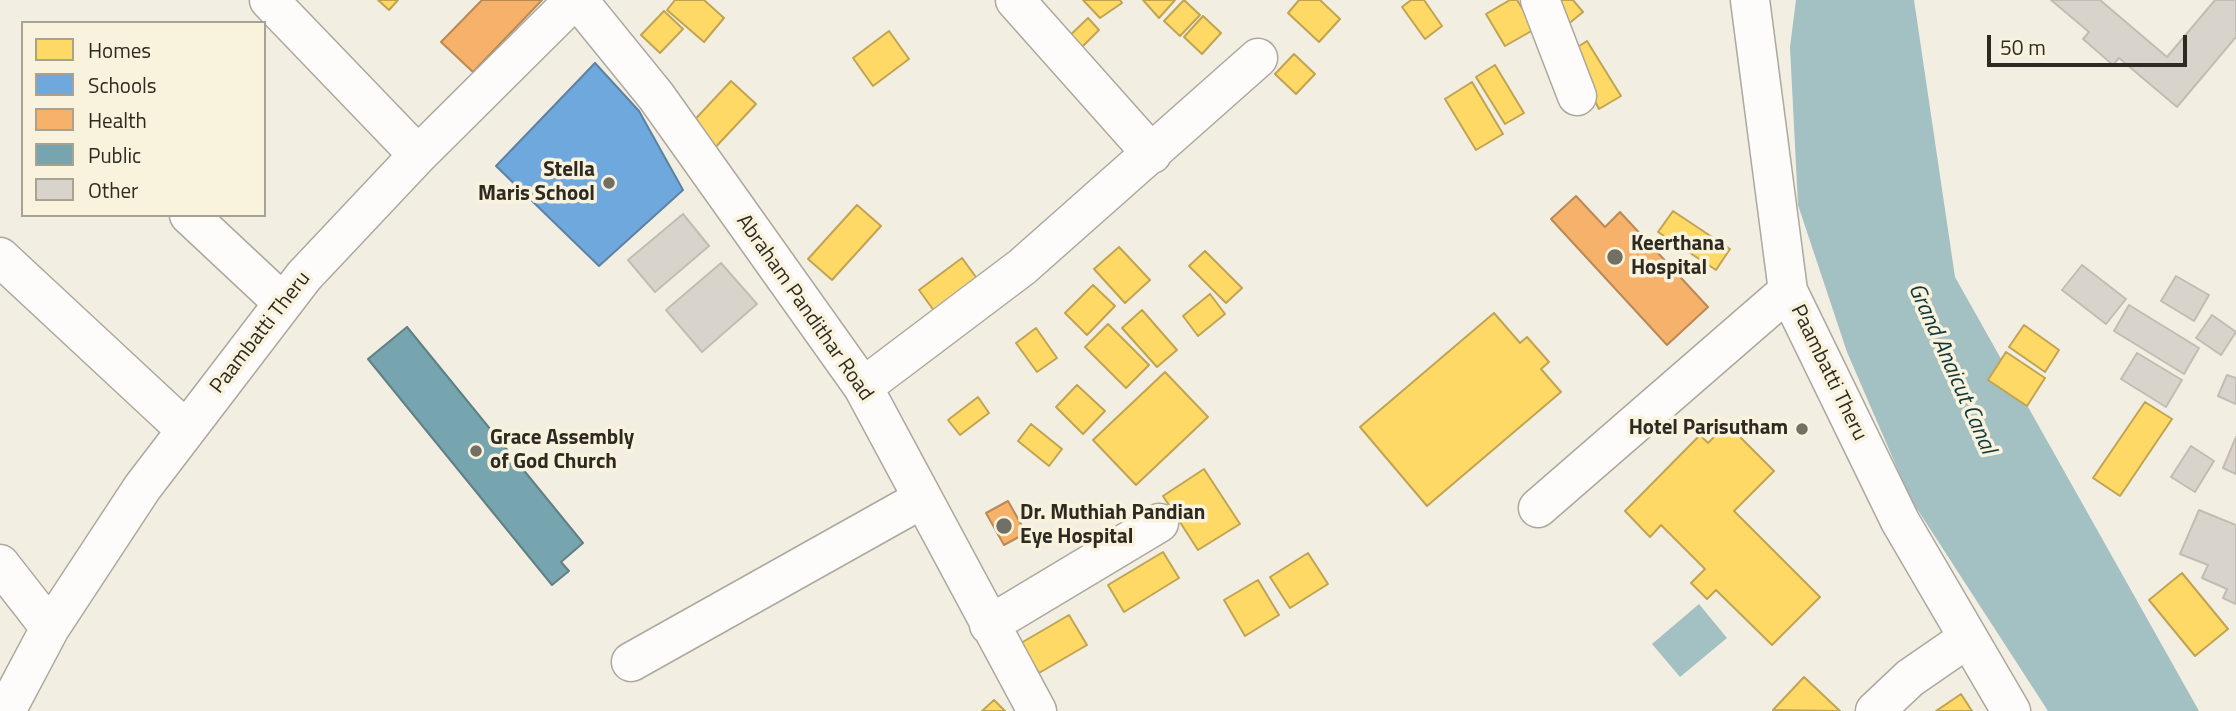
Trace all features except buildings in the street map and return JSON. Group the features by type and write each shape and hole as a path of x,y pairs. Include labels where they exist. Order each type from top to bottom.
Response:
{"street":[{"path":"268,0 418,155"},
{"name":"Paambatti Theru","path":"6,711 50,628 142,488 304,276 418,155 576,0"},
{"name":"Abraham Pandithar Road","path":"576,0 656,96 863,387 1037,711"},
{"path":"1015,0 1152,154"},
{"path":"1540,0 1577,96"},
{"name":"Paambatti Theru","path":"1751,0 1788,291 1900,521 2011,711"},
{"path":"863,387 1022,267 1258,58"},
{"path":"191,217 283,303"},
{"path":"0,257 186,430"},
{"path":"1538,508 1788,291"},
{"path":"632,662 922,499"},
{"path":"989,625 1159,523"},
{"path":"0,564 50,628"},
{"path":"1875,711 1910,678 1968,638"}],"water":[{"name":"Grand Anaicut Canal","path":"1796,0 1914,0 1955,277 2199,711 2048,711 1910,498 1847,352 1798,205 1790,47"},
{"path":"1699,604 1727,638 1680,677 1652,644"}],"place":[{"name":"Stella Maris School","path":"609,183"},
{"name":"Keerthana Hospital","path":"1615,257"},
{"name":"Hotel Parisutham","path":"1802,429"},
{"name":"Grace Assembly of God Church","path":"476,451"},
{"name":"Dr. Muthiah Pandian Eye Hospital","path":"1004,526"}]}
